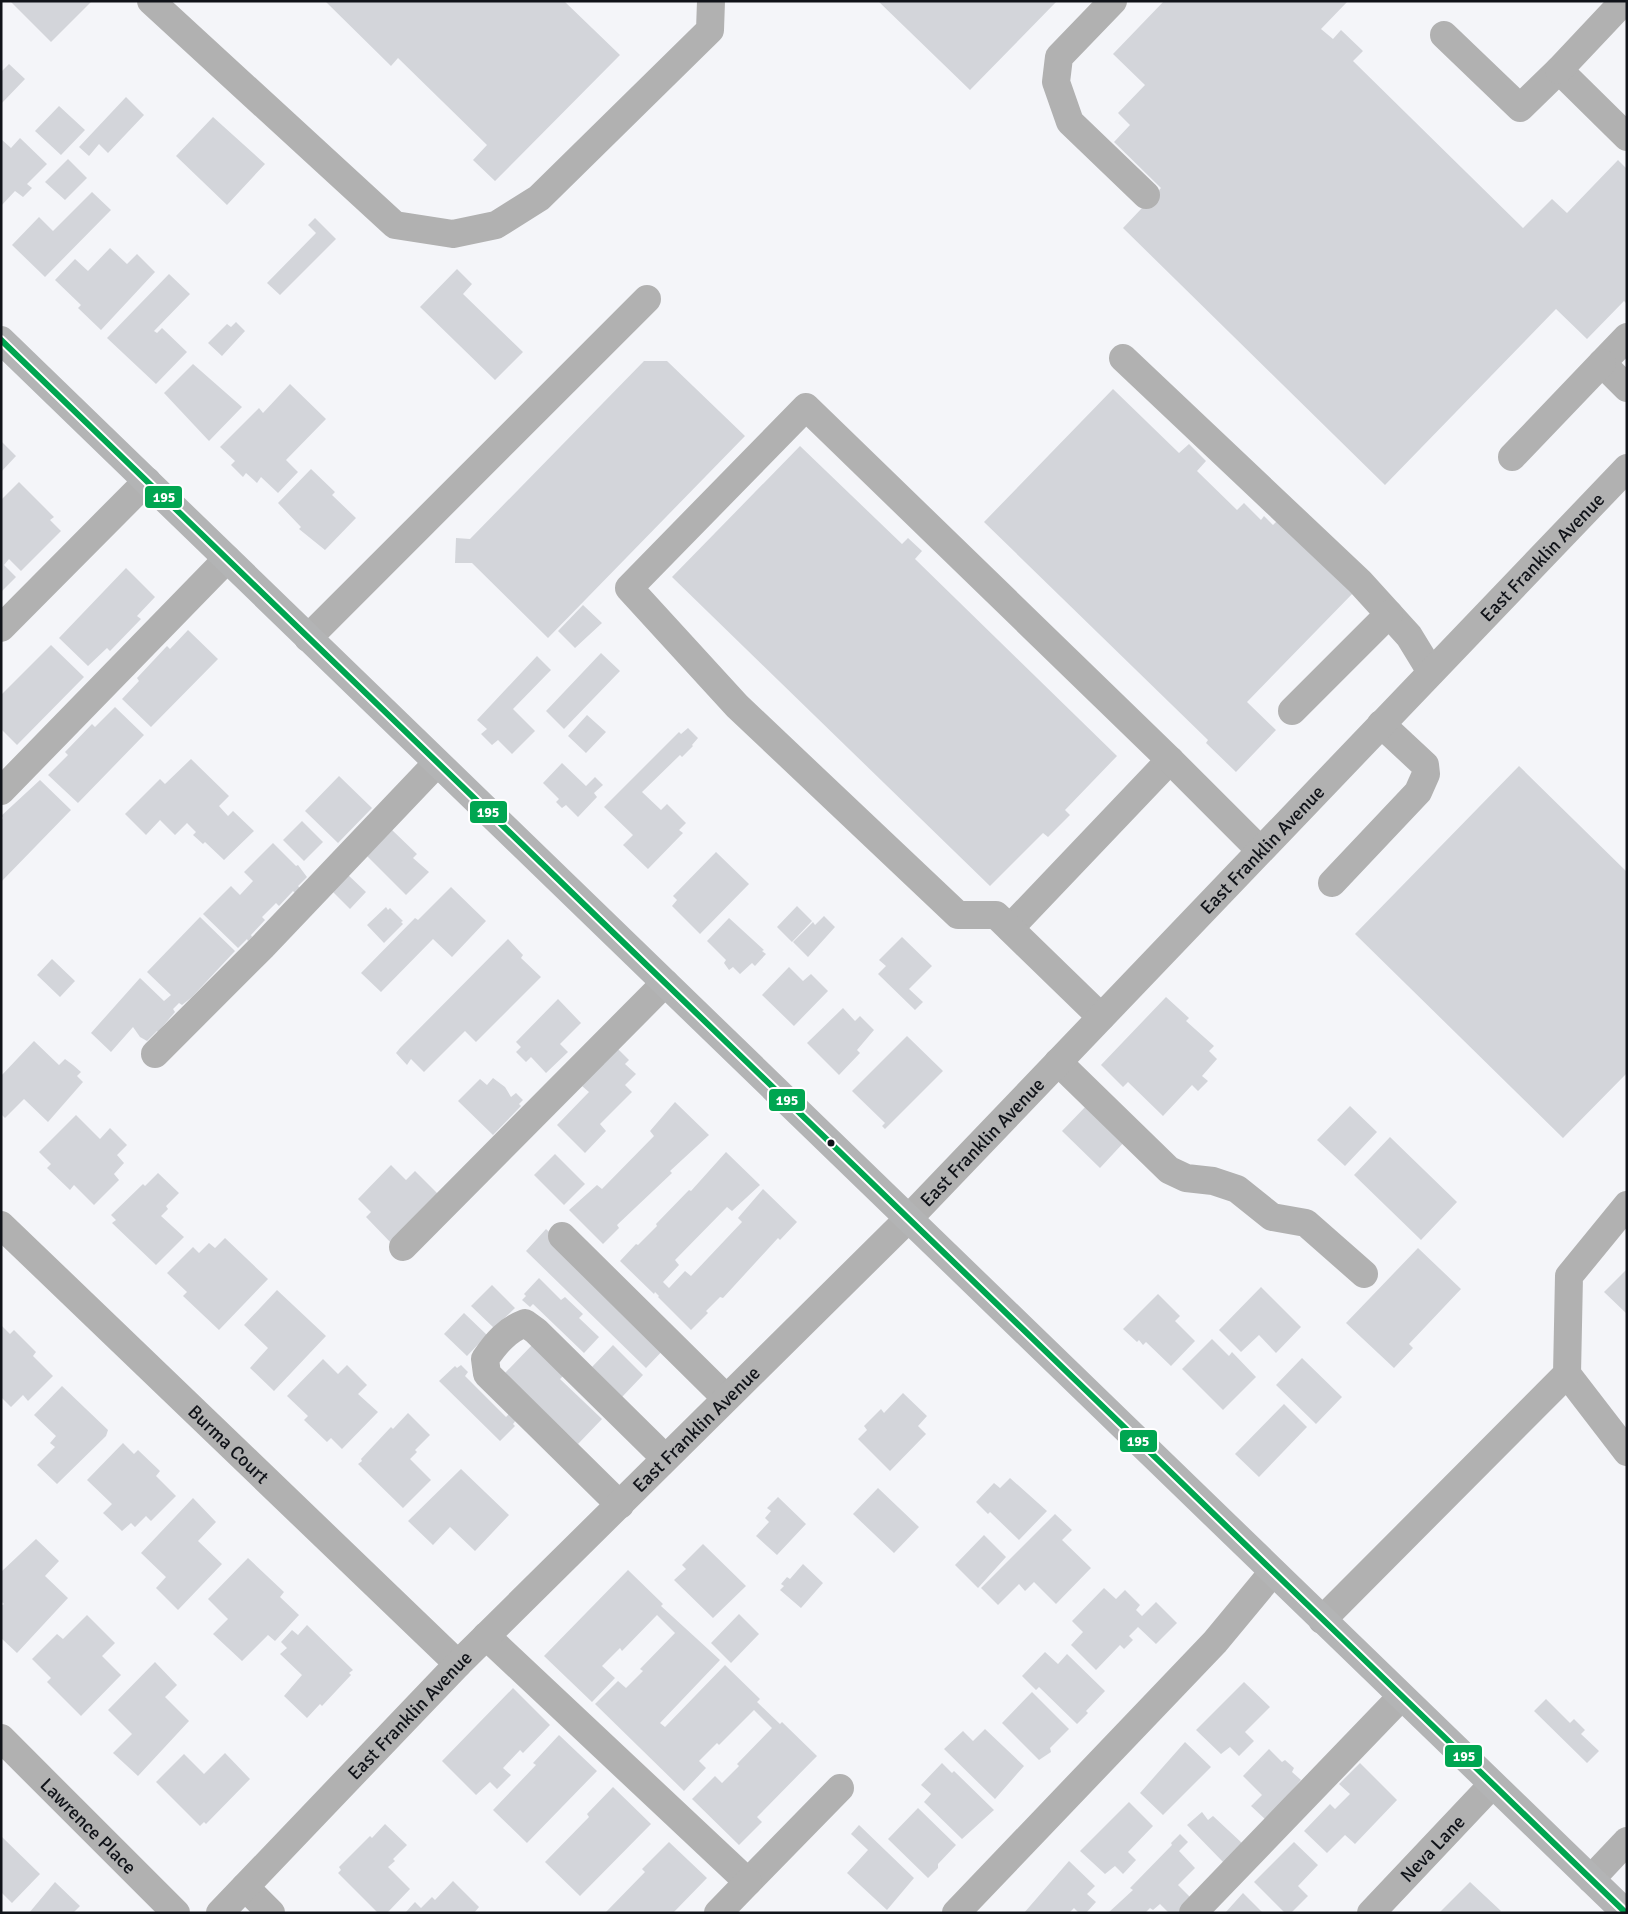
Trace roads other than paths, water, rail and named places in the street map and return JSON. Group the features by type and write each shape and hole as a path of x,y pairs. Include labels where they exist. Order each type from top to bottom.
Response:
{"main road":[{"path":"1,340 1626,1913"}],"street":[{"path":"151,1 395,225 453,234 496,225 539,198 710,30 711,1"},
{"path":"1113,1 1059,57 1056,82 1070,122 1146,195"},
{"path":"1444,35 1520,108 1624,1"},
{"path":"1559,70 1624,129"},
{"path":"308,638 647,299"},
{"path":"1512,457 1627,337"},
{"path":"1124,358 1353,575 1409,636 1431,672"},
{"path":"1602,363 1627,388"},
{"path":"1101,1017 996,915 958,915 737,706 629,588 806,407 1170,760 1260,850"},
{"name":"East Franklin Avenue","path":"220,1913 458,1664 909,1218 1627,468"},
{"path":"1,628 147,481"},
{"path":"1,791 227,559"},
{"path":"1292,711 1389,614"},
{"path":"1332,883 1418,792 1426,774 1425,765 1381,724"},
{"path":"1010,928 1170,760"},
{"path":"155,1054 262,947 437,762"},
{"path":"403,1247 665,983"},
{"path":"1058,1062 1168,1170 1186,1178 1213,1181 1238,1189 1272,1217 1306,1223 1364,1274"},
{"path":"1627,1205 1569,1276 1567,1374 1627,1452"},
{"name":"Burma Court","path":"1,1224 458,1664"},
{"path":"562,1236 726,1398"},
{"path":"620,1505 487,1374 485,1359 496,1344 513,1328 525,1324 536,1331 665,1458"},
{"path":"1322,1620 1567,1374"},
{"path":"956,1913 1215,1642 1273,1572"},
{"path":"486,1636 748,1882"},
{"path":"1193,1913 1401,1697"},
{"name":"Lawrence Place","path":"1,1738 176,1913"},
{"name":"Neva Lane","path":"1371,1913 1492,1785"},
{"path":"718,1913 840,1788"},
{"path":"1591,1879 1627,1841"},
{"path":"245,1887 271,1913"}]}
